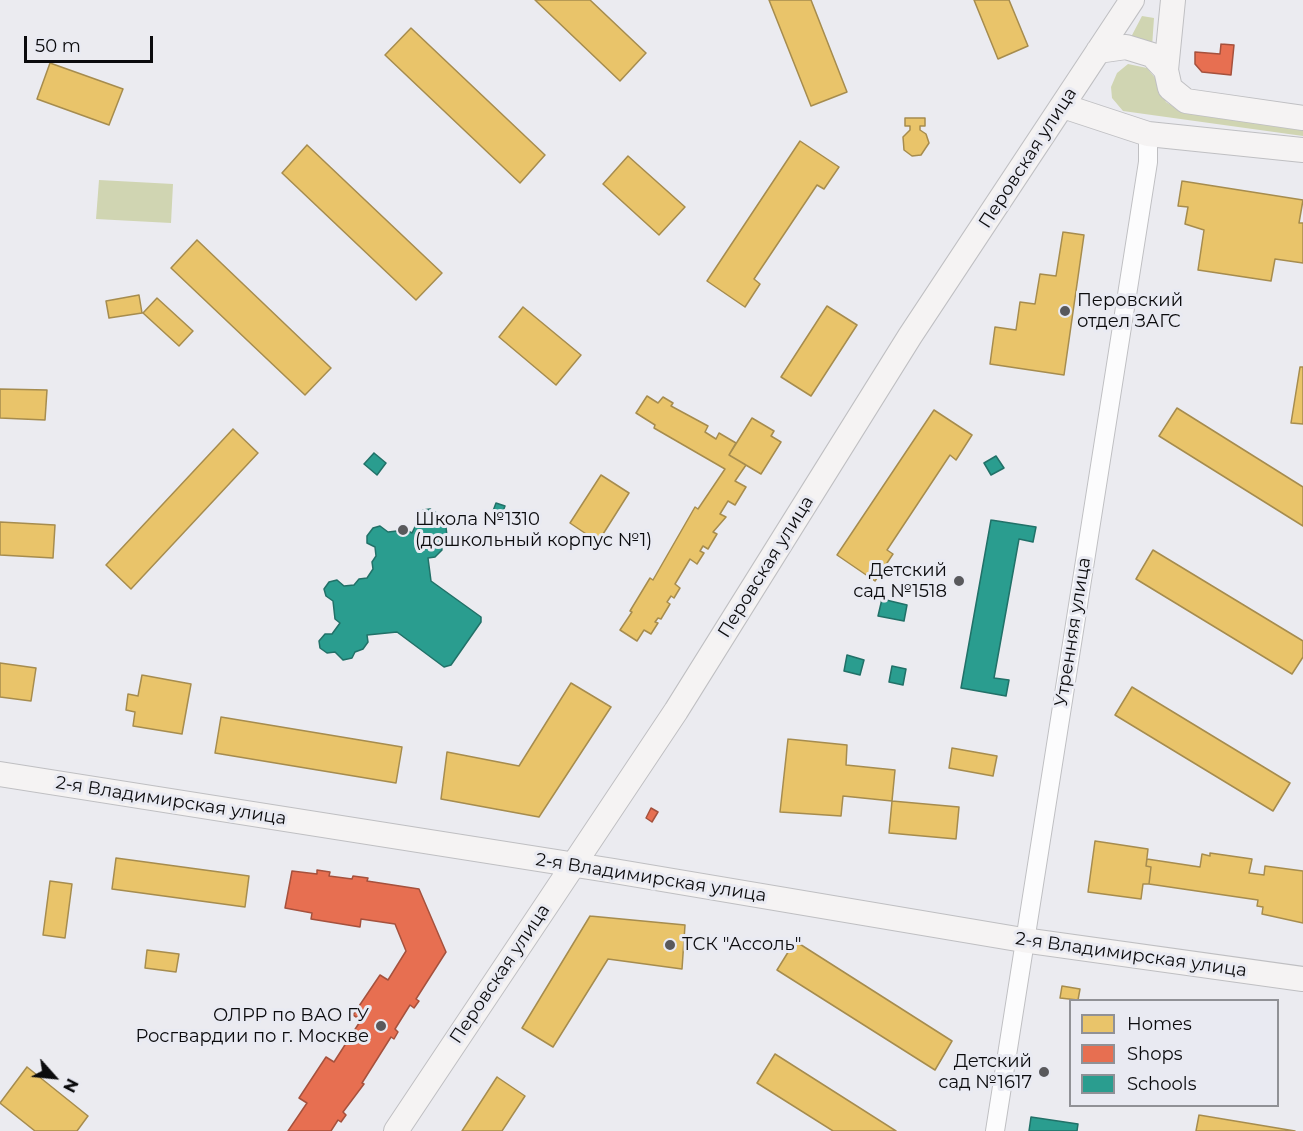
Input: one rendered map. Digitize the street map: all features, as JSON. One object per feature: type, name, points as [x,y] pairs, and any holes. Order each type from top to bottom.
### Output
[{"type":"main road","name":"Перовская улица","points":[[396,1131],[676,711],[910,336],[1132,0]]},
{"type":"main road","points":[[1173,0],[1166,70],[1170,88],[1186,101],[1303,118]]},
{"type":"main road","points":[[1118,125],[1102,111],[1091,96],[1092,61],[1136,48],[1157,58],[1166,70]]},
{"type":"main road","points":[[1063,106],[1149,134],[1303,150]]},
{"type":"main road","name":"2-я Владимирская улица","points":[[0,774],[574,865],[1023,940],[1303,979]]},
{"type":"street","name":"Утренняя улица","points":[[995,1131],[1023,940],[1148,162],[1149,134]]},
{"type":"green space","points":[[1142,16],[1154,18],[1152,47],[1130,39]]},
{"type":"green space","points":[[1128,64],[1147,68],[1156,79],[1166,102],[1179,110],[1303,127],[1303,136],[1123,111],[1112,98],[1111,87],[1117,73]]},
{"type":"green space","points":[[99,180],[173,184],[171,223],[96,219]]},
{"type":"building: Homes","points":[[535,0],[590,0],[646,53],[620,81]]},
{"type":"building: Homes","points":[[769,0],[811,0],[847,92],[811,106]]},
{"type":"building: Homes","points":[[974,0],[1009,0],[1028,46],[998,59]]},
{"type":"building: Homes","points":[[411,28],[545,155],[520,183],[385,55]]},
{"type":"building: Homes","points":[[50,63],[123,89],[109,125],[37,99]]},
{"type":"building: Homes","points":[[905,118],[925,118],[925,126],[920,126],[920,130],[926,134],[929,143],[921,155],[912,156],[904,150],[903,137],[910,130],[910,126],[905,126]]},
{"type":"building: Homes","points":[[800,141],[839,167],[824,189],[817,185],[754,279],[760,284],[745,307],[707,281]]},
{"type":"building: Homes","points":[[307,145],[442,273],[416,300],[282,173]]},
{"type":"building: Homes","points":[[628,156],[685,207],[659,235],[603,184]]},
{"type":"building: Homes","points":[[1182,181],[1303,200],[1299,223],[1303,223],[1303,263],[1275,259],[1271,281],[1198,270],[1204,230],[1185,224],[1188,207],[1178,206]]},
{"type":"building: Homes","points":[[1063,232],[1084,235],[1064,375],[990,364],[995,327],[1016,330],[1020,302],[1035,304],[1040,274],[1056,276]]},
{"type":"building: Homes","points":[[197,240],[331,368],[305,395],[171,268]]},
{"type":"building: Homes","points":[[139,295],[142,313],[109,318],[106,301]]},
{"type":"building: Homes","points":[[157,298],[193,331],[179,346],[143,313]]},
{"type":"building: Homes","points":[[827,306],[857,325],[811,396],[781,377]]},
{"type":"building: Homes","points":[[523,307],[581,355],[556,385],[499,337]]},
{"type":"building: Homes","points":[[1300,367],[1303,367],[1303,424],[1291,423]]},
{"type":"building: Homes","points":[[0,389],[47,390],[45,420],[0,418]]},
{"type":"building: Homes","points":[[647,396],[658,403],[663,397],[673,403],[671,406],[708,426],[705,432],[716,439],[719,433],[736,443],[729,455],[746,465],[735,481],[746,487],[735,505],[728,501],[720,514],[726,517],[713,532],[717,534],[708,549],[703,546],[700,551],[704,553],[697,564],[690,559],[675,584],[680,588],[674,598],[671,596],[667,602],[670,604],[661,619],[658,618],[655,622],[658,623],[651,634],[644,630],[637,641],[620,630],[650,578],[653,580],[695,507],[698,509],[725,469],[654,428],[655,425],[636,413]]},
{"type":"building: Homes","points":[[1177,408],[1303,487],[1303,526],[1159,436]]},
{"type":"building: Homes","points":[[934,410],[972,435],[956,460],[950,455],[887,550],[893,554],[875,581],[837,555]]},
{"type":"building: Homes","points":[[752,418],[774,431],[771,436],[781,442],[761,474],[729,455]]},
{"type":"building: Homes","points":[[233,429],[258,453],[131,589],[106,565]]},
{"type":"building: Homes","points":[[601,475],[629,493],[598,542],[570,523]]},
{"type":"building: Homes","points":[[0,522],[55,525],[53,558],[0,555]]},
{"type":"building: Homes","points":[[1153,550],[1303,641],[1303,657],[1292,674],[1136,579]]},
{"type":"building: Homes","points":[[0,663],[36,668],[31,701],[0,697]]},
{"type":"building: Homes","points":[[142,675],[191,684],[182,734],[133,726],[135,712],[126,710],[128,694],[138,696]]},
{"type":"building: Homes","points":[[571,683],[611,707],[539,817],[441,799],[447,752],[519,766]]},
{"type":"building: Homes","points":[[1132,687],[1290,783],[1273,811],[1115,715]]},
{"type":"building: Homes","points":[[221,717],[402,747],[396,783],[215,753]]},
{"type":"building: Homes","points":[[788,739],[847,745],[846,765],[895,770],[892,801],[843,796],[841,816],[780,812]]},
{"type":"building: Homes","points":[[952,748],[997,756],[993,776],[949,768]]},
{"type":"building: Homes","points":[[892,801],[959,807],[956,839],[889,833]]},
{"type":"building: Homes","points":[[1095,841],[1148,849],[1146,866],[1151,867],[1149,884],[1143,884],[1141,899],[1088,892]]},
{"type":"building: Homes","points":[[1210,853],[1252,859],[1249,873],[1264,875],[1265,866],[1303,871],[1303,923],[1262,914],[1263,907],[1257,906],[1258,900],[1149,884],[1151,867],[1146,866],[1147,859],[1200,867],[1202,854],[1210,856]]},
{"type":"building: Homes","points":[[116,858],[249,876],[245,907],[112,889]]},
{"type":"building: Homes","points":[[50,881],[72,884],[65,938],[43,935]]},
{"type":"building: Homes","points":[[590,916],[685,925],[682,969],[608,959],[553,1047],[522,1028]]},
{"type":"building: Homes","points":[[795,941],[952,1041],[935,1070],[777,970]]},
{"type":"building: Homes","points":[[147,950],[179,954],[176,972],[145,968]]},
{"type":"building: Homes","points":[[1062,986],[1080,989],[1078,999],[1060,998]]},
{"type":"building: Homes","points":[[775,1054],[896,1131],[833,1131],[757,1083]]},
{"type":"building: Homes","points":[[27,1067],[88,1116],[77,1131],[35,1131],[0,1103]]},
{"type":"building: Homes","points":[[497,1077],[525,1096],[502,1131],[462,1131]]},
{"type":"building: Homes","points":[[1199,1115],[1295,1131],[1196,1131]]},
{"type":"building: Shops","points":[[1221,44],[1234,45],[1231,75],[1202,72],[1195,64],[1195,52],[1220,54]]},
{"type":"building: Shops","points":[[651,808],[658,812],[652,822],[646,818]]},
{"type":"building: Shops","points":[[317,870],[330,872],[329,876],[352,879],[353,876],[368,878],[367,881],[419,889],[446,952],[416,999],[419,1001],[414,1008],[410,1005],[395,1029],[398,1032],[394,1039],[391,1037],[362,1083],[364,1084],[343,1112],[346,1115],[341,1122],[338,1120],[331,1131],[288,1131],[307,1103],[299,1098],[326,1057],[334,1062],[361,1020],[353,1015],[380,975],[388,980],[406,951],[395,924],[361,919],[360,927],[311,919],[312,913],[285,908],[292,871],[317,874]]},
{"type":"building: Schools","points":[[374,453],[386,463],[377,475],[364,464]]},
{"type":"building: Schools","points":[[996,456],[1004,468],[991,475],[984,463]]},
{"type":"building: Schools","points":[[496,503],[505,506],[499,522],[490,519]]},
{"type":"building: Schools","points":[[430,509],[438,514],[438,521],[446,527],[447,536],[441,542],[442,550],[435,557],[428,558],[431,581],[481,617],[481,622],[451,665],[444,667],[397,632],[367,635],[368,642],[363,649],[355,652],[352,658],[343,660],[335,652],[327,653],[320,648],[319,641],[325,634],[332,634],[340,623],[335,619],[333,601],[326,596],[324,589],[329,582],[337,580],[344,586],[354,585],[359,579],[367,578],[373,569],[372,562],[376,556],[375,547],[367,543],[367,536],[373,528],[380,526],[388,532],[406,530],[412,533],[423,510]]},
{"type":"building: Schools","points":[[991,520],[1036,527],[1033,542],[1019,539],[994,678],[1009,680],[1006,696],[961,688]]},
{"type":"building: Schools","points":[[882,599],[907,605],[904,621],[878,616]]},
{"type":"building: Schools","points":[[847,655],[864,660],[860,675],[844,671]]},
{"type":"building: Schools","points":[[892,666],[906,669],[903,685],[889,682]]},
{"type":"building: Schools","points":[[1031,1117],[1078,1124],[1077,1131],[1029,1131]]},
{"type":"place","name":"Перовский отдел ЗАГС","points":[[1065,311]]},
{"type":"place","name":"Школа №1310 (дошкольный корпус №1)","points":[[403,530]]},
{"type":"place","name":"Детский сад №1518","points":[[959,581]]},
{"type":"place","name":"ТСК \"Ассоль\"","points":[[670,945]]},
{"type":"place","name":"ОЛРР по ВАО ГУ Росгвардии по г. Москве","points":[[381,1026]]},
{"type":"place","name":"Детский сад №1617","points":[[1044,1072]]}]
